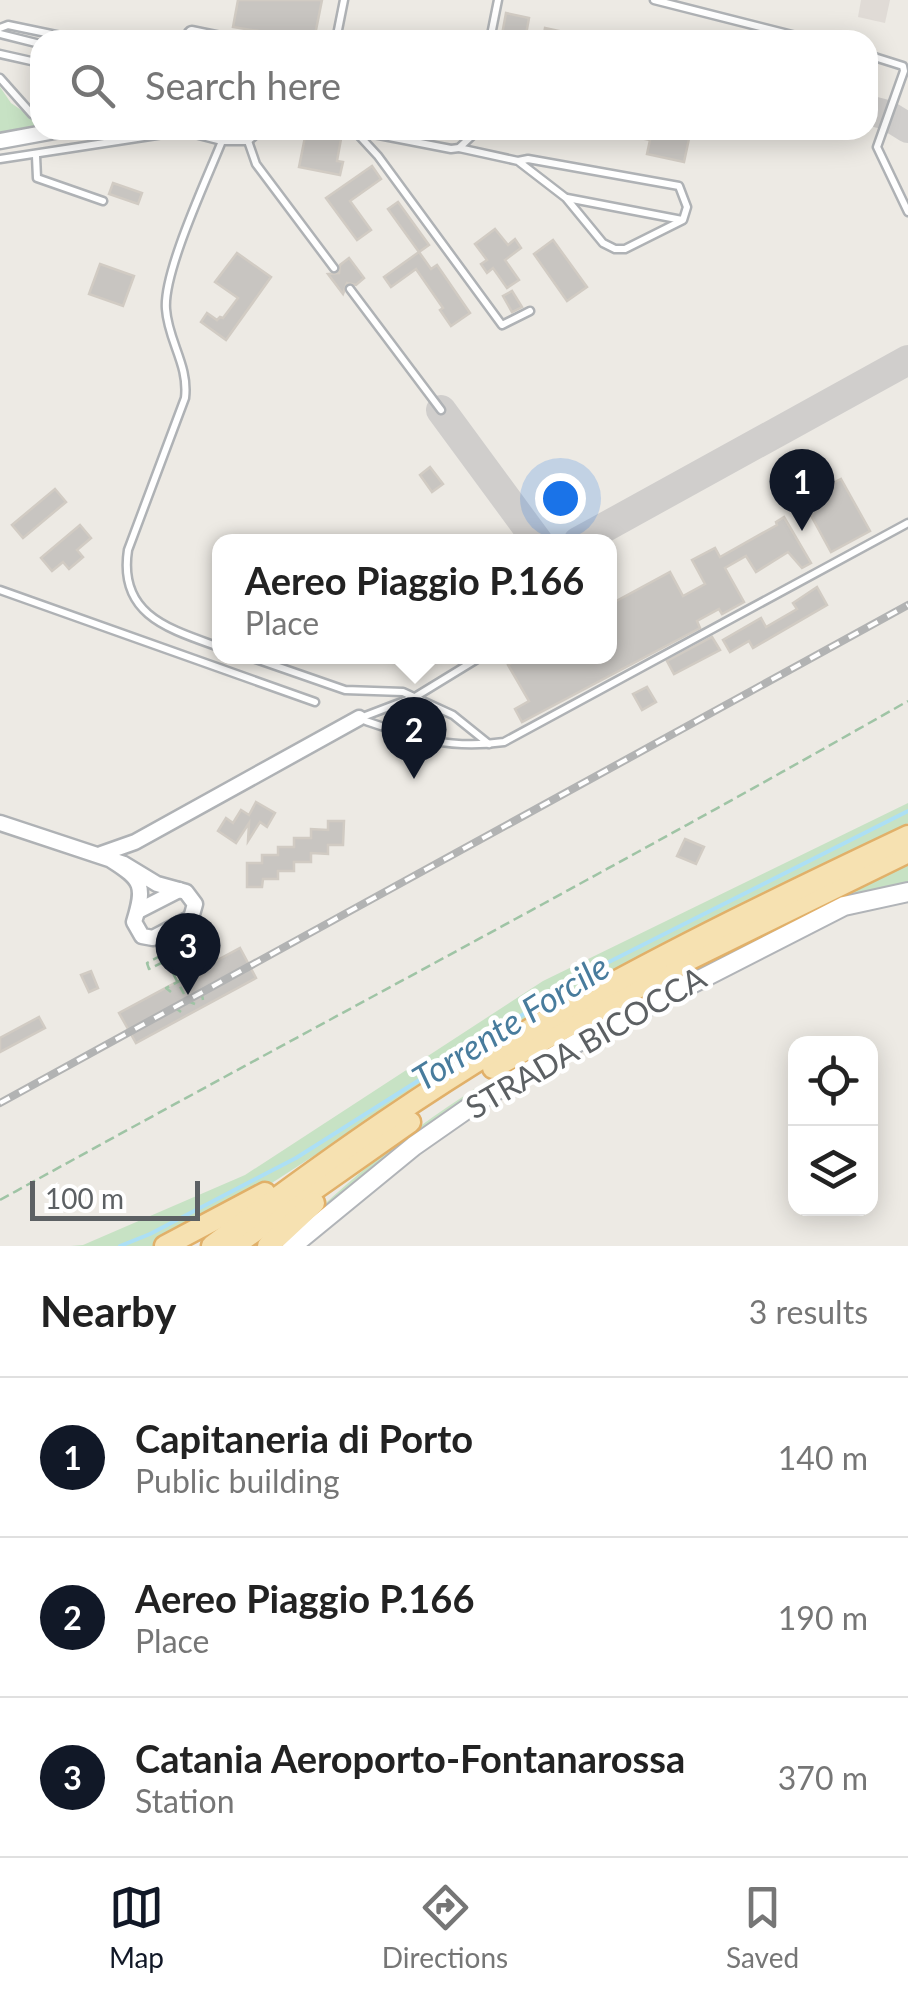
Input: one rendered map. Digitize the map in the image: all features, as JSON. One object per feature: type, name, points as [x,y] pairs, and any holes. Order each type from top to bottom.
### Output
[{"type":"main road","points":[[212,1246],[337,1154],[460,1072],[561,1012],[679,947],[908,836]]},
{"type":"main road","points":[[234,1246],[429,1109],[517,1054],[669,970],[908,852]]},
{"type":"main road","name":"STRADA BICOCCA","points":[[276,1242],[476,1102],[578,1042],[844,906],[908,892]]},
{"type":"main road","points":[[276,1242],[429,1109]]},
{"type":"main road","points":[[165,1246],[337,1154]]},
{"type":"street","points":[[0,141],[30,136]]},
{"type":"street","points":[[95,854],[113,852],[135,842],[359,718]]},
{"type":"street","points":[[0,823],[95,854],[134,868],[157,884],[186,892],[195,904],[191,918],[153,938],[142,936],[134,928],[141,895],[138,880],[111,860]]},
{"type":"street","points":[[138,911],[179,890]]},
{"type":"lane","points":[[492,30],[498,0]]},
{"type":"lane","points":[[654,0],[772,30]]},
{"type":"lane","points":[[338,30],[344,1]]},
{"type":"lane","points":[[0,31],[8,26],[30,30]]},
{"type":"lane","points":[[0,31],[30,41]]},
{"type":"lane","points":[[0,54],[30,61]]},
{"type":"lane","points":[[878,57],[905,64],[904,76],[876,147],[908,212]]},
{"type":"lane","points":[[0,78],[30,112]]},
{"type":"lane","points":[[0,159],[129,140]]},
{"type":"lane","points":[[218,140],[248,141],[256,164],[334,268]]},
{"type":"lane","points":[[363,140],[502,326],[530,311]]},
{"type":"lane","points":[[378,156],[382,141],[386,140]]},
{"type":"lane","points":[[407,140],[678,186],[687,207],[683,220],[625,249],[615,249],[603,243],[566,198],[518,161]]},
{"type":"lane","points":[[458,148],[466,140]]},
{"type":"lane","points":[[212,645],[173,631],[138,606],[128,583],[126,564],[185,398],[183,362],[168,326],[168,289],[222,141]]},
{"type":"lane","points":[[36,156],[37,178],[104,201]]},
{"type":"lane","points":[[566,198],[683,220]]},
{"type":"lane","points":[[350,289],[441,410]]},
{"type":"lane","points":[[359,718],[426,742],[455,746],[490,744],[517,736],[908,523]]},
{"type":"lane","points":[[0,590],[315,702]]},
{"type":"lane","points":[[270,664],[345,690],[395,690],[415,697],[454,715],[490,744]]},
{"type":"lane","points":[[359,718],[415,697],[469,664]]},
{"type":"path","points":[[0,1200],[486,933],[634,857],[908,702]]},
{"type":"path","points":[[166,960],[184,994]]},
{"type":"path","points":[[170,992],[166,988],[191,975],[192,980]]},
{"type":"shaded area","points":[[861,0],[890,0],[885,23],[858,17]]},
{"type":"green space","points":[[0,87],[11,103],[30,116],[30,131],[0,135]]},
{"type":"green space","points":[[908,803],[908,823],[600,978],[513,1027],[261,1190],[155,1246],[71,1246],[83,1245],[245,1175],[543,981]]},
{"type":"green space","points":[[908,862],[908,886],[815,912],[573,1037],[325,1208],[283,1246],[347,1184],[418,1128],[495,1076],[660,983]]},
{"type":"building","points":[[238,0],[322,0],[316,30],[233,27]]},
{"type":"building","points":[[506,13],[529,18],[527,30],[503,30]]},
{"type":"building","points":[[304,140],[341,140],[337,161],[343,162],[340,175],[299,167]]},
{"type":"building","points":[[650,140],[689,140],[684,162],[647,154]]},
{"type":"building","points":[[372,166],[381,179],[350,201],[371,230],[357,240],[326,198]]},
{"type":"building","points":[[113,183],[142,193],[138,204],[109,194]]},
{"type":"building","points":[[398,202],[429,245],[419,252],[388,209]]},
{"type":"building","points":[[495,229],[508,245],[515,239],[521,248],[505,260],[519,280],[507,288],[493,268],[487,273],[481,264],[487,260],[475,244]]},
{"type":"building","points":[[553,240],[587,287],[567,301],[534,254]]},
{"type":"building","points":[[419,252],[431,269],[437,265],[470,313],[451,326],[416,269],[391,287],[384,277]]},
{"type":"building","points":[[237,253],[271,277],[226,340],[201,322],[207,313],[217,320],[223,318],[238,298],[215,282]]},
{"type":"building","points":[[349,258],[364,278],[356,285],[347,283],[343,294],[328,274],[339,273],[340,265]]},
{"type":"building","points":[[100,264],[134,276],[123,306],[89,294]]},
{"type":"building","points":[[512,291],[522,307],[512,312],[503,296]]},
{"type":"building","points":[[430,467],[443,484],[432,492],[420,475]]},
{"type":"building","points":[[841,479],[870,531],[831,552],[802,499]]},
{"type":"building","points":[[55,489],[66,502],[23,538],[12,525]]},
{"type":"building","points":[[784,517],[811,563],[802,568],[788,552],[756,572],[746,556],[725,568],[744,602],[722,614],[719,609],[697,621],[700,628],[522,722],[515,709],[529,701],[508,665],[617,664],[617,601],[670,572],[683,596],[705,584],[692,560],[715,548],[720,557],[777,525]]},
{"type":"building","points":[[80,525],[91,538],[77,550],[83,557],[69,569],[63,562],[52,571],[41,558]]},
{"type":"building","points":[[817,587],[827,605],[753,648],[749,641],[730,652],[723,640],[761,618],[766,627],[797,609],[793,603]]},
{"type":"building","points":[[712,637],[720,650],[674,674],[667,661]]},
{"type":"building","points":[[647,687],[656,702],[642,710],[633,694]]},
{"type":"building","points":[[256,802],[275,813],[267,827],[260,822],[248,841],[249,823],[236,843],[218,831],[226,818],[233,823],[241,810],[249,815]]},
{"type":"building","points":[[328,821],[344,821],[343,845],[328,845],[328,854],[311,853],[311,862],[294,862],[294,871],[278,871],[278,879],[263,879],[262,887],[247,887],[247,863],[262,863],[262,855],[278,855],[278,847],[294,847],[294,838],[311,838],[311,829],[328,830]]},
{"type":"building","points":[[685,839],[704,847],[696,864],[677,856]]},
{"type":"building","points":[[240,948],[256,978],[136,1043],[119,1013]]},
{"type":"building","points":[[91,971],[98,988],[89,992],[81,975]]},
{"type":"building","points":[[39,1017],[45,1028],[0,1052],[0,1038]]},
{"type":"waterway","name":"Torrente Forcile","points":[[120,1246],[296,1158],[595,969],[908,811]]},
{"type":"taxiway","points":[[878,113],[908,128]]},
{"type":"taxiway","points":[[593,534],[908,360]]},
{"type":"taxiway","points":[[441,410],[532,534]]},
{"type":"railway","points":[[0,1103],[908,605]]},
{"type":"place","name":"Capitaneria di Porto","points":[[802,531]]},
{"type":"place","name":"Aereo Piaggio P.166","points":[[414,779]]},
{"type":"place","name":"Catania Aeroporto-Fontanarossa","points":[[188,995]]}]
